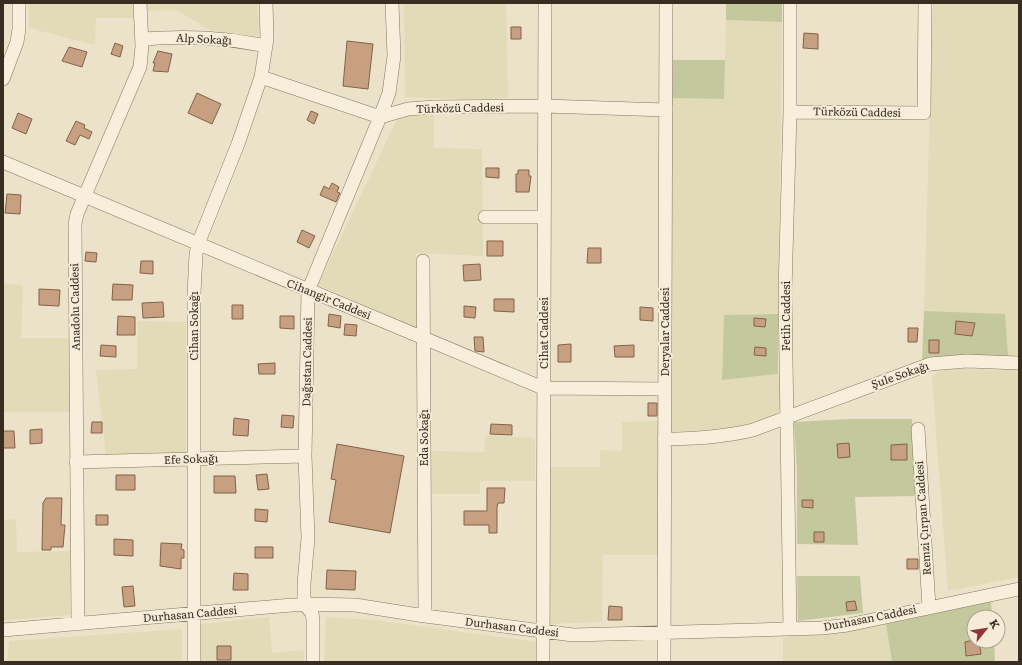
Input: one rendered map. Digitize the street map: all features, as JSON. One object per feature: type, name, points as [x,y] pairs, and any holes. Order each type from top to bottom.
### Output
[{"type":"street","points":[[3,79],[17,42],[19,29],[19,3]]},
{"type":"street","name":"Anadolu Caddesi","points":[[78,624],[74,239],[77,214],[140,67],[142,56],[142,39],[140,3]]},
{"type":"street","name":"Cihan Sokağı","points":[[194,662],[194,294],[196,254],[198,244],[238,144],[261,77],[266,46],[266,3]]},
{"type":"street","name":"Dağıstan Caddesi","points":[[313,662],[312,613],[304,604],[304,584],[308,538],[305,456],[308,291],[389,92],[394,56],[392,3]]},
{"type":"street","name":"Cihat Caddesi","points":[[543,662],[545,3]]},
{"type":"street","name":"Deryalar Caddesi","points":[[664,662],[666,3]]},
{"type":"street","name":"Fetih Caddesi","points":[[790,3],[790,112],[785,291],[790,629]]},
{"type":"street","name":"Türközü Caddesi","points":[[790,112],[924,113],[925,3]]},
{"type":"street","name":"Alp Sokağı","points":[[142,39],[210,37],[266,46]]},
{"type":"street","points":[[261,77],[380,117]]},
{"type":"street","name":"Türközü Caddesi","points":[[380,117],[396,112],[421,108],[544,106],[666,110]]},
{"type":"street","name":"Cihangir Caddesi","points":[[3,162],[308,291],[543,388],[664,389]]},
{"type":"street","points":[[485,217],[544,217]]},
{"type":"street","name":"Eda Sokağı","points":[[423,260],[425,616]]},
{"type":"street","name":"Şule Sokağı","points":[[664,439],[689,439],[734,434],[930,364],[967,361],[1019,363]]},
{"type":"street","name":"Remzi Çırpan Caddesi","points":[[918,429],[929,607]]},
{"type":"street","name":"Efe Sokağı","points":[[76,462],[305,456]]},
{"type":"street","name":"Durhasan Caddesi","points":[[3,630],[304,604],[355,604],[425,616],[543,632],[593,635],[664,631],[822,628],[848,625],[1019,588]]},
{"type":"shaded area","points":[[28,3],[136,3],[136,18],[96,18],[95,45],[29,28]]},
{"type":"shaded area","points":[[146,3],[257,3],[259,33],[258,35],[254,36],[212,31],[180,12],[172,10],[146,11]]},
{"type":"shaded area","points":[[404,3],[506,3],[508,98],[465,99],[405,97]]},
{"type":"shaded area","points":[[933,3],[1019,3],[1019,358],[1008,357],[924,311]]},
{"type":"shaded area","points":[[726,20],[782,22],[778,314],[724,315],[722,380],[778,374],[782,393],[780,409],[775,416],[729,428],[670,432],[671,98],[724,99]]},
{"type":"shaded area","points":[[434,114],[434,148],[482,149],[483,256],[416,253],[418,329],[318,285],[398,117]]},
{"type":"shaded area","points":[[3,284],[23,285],[21,338],[69,338],[71,412],[3,412]]},
{"type":"shaded area","points":[[138,321],[186,322],[186,455],[106,455],[96,370],[137,369]]},
{"type":"shaded area","points":[[943,370],[1019,370],[1019,577],[948,591],[932,379],[934,374]]},
{"type":"shaded area","points":[[658,421],[659,555],[603,555],[602,622],[549,624],[549,467],[600,467],[600,450],[622,451],[622,422]]},
{"type":"shaded area","points":[[485,435],[535,438],[535,481],[480,481],[480,494],[432,494],[431,451],[484,452]]},
{"type":"shaded area","points":[[16,519],[17,552],[70,551],[70,615],[3,620],[3,520]]},
{"type":"shaded area","points":[[269,617],[272,653],[304,650],[304,662],[201,662],[201,624]]},
{"type":"shaded area","points":[[326,617],[375,620],[537,642],[537,662],[324,662]]},
{"type":"shaded area","points":[[886,624],[892,662],[783,662],[783,637]]},
{"type":"shaded area","points":[[182,629],[182,662],[7,662],[9,641]]},
{"type":"green space","points":[[726,3],[782,3],[782,22],[726,20]]},
{"type":"green space","points":[[672,60],[725,60],[724,99],[671,98]]},
{"type":"green space","points":[[924,311],[1005,314],[1008,357],[922,359]]},
{"type":"green space","points":[[778,314],[778,374],[722,380],[724,315]]},
{"type":"green space","points":[[850,419],[912,419],[917,496],[855,497],[858,545],[797,544],[797,471],[794,422]]},
{"type":"green space","points":[[797,576],[860,576],[863,613],[798,621]]},
{"type":"green space","points":[[991,601],[992,609],[966,609],[966,649],[994,649],[995,662],[892,662],[886,624]]},
{"type":"building","points":[[511,27],[521,27],[521,39],[511,39]]},
{"type":"building","points":[[804,33],[818,34],[818,49],[803,48]]},
{"type":"building","points":[[347,41],[373,44],[368,89],[343,86]]},
{"type":"building","points":[[115,43],[123,46],[120,57],[111,54]]},
{"type":"building","points":[[69,47],[87,52],[82,67],[62,61]]},
{"type":"building","points":[[158,51],[172,54],[168,72],[153,71],[155,63],[153,63]]},
{"type":"building","points":[[197,93],[221,104],[212,124],[188,113]]},
{"type":"building","points":[[311,111],[318,114],[314,124],[307,120]]},
{"type":"building","points":[[18,113],[32,119],[26,134],[12,128]]},
{"type":"building","points":[[76,121],[85,125],[84,128],[92,132],[89,139],[80,135],[75,145],[66,141]]},
{"type":"building","points":[[486,168],[499,168],[499,178],[486,177]]},
{"type":"building","points":[[518,170],[529,170],[529,176],[531,176],[529,192],[516,192],[516,174],[518,174]]},
{"type":"building","points":[[332,183],[339,187],[337,192],[340,193],[336,202],[320,195],[324,186],[329,189]]},
{"type":"building","points":[[7,194],[21,195],[20,214],[5,213]]},
{"type":"building","points":[[302,230],[315,236],[309,248],[297,242]]},
{"type":"building","points":[[487,241],[503,241],[503,256],[487,256]]},
{"type":"building","points":[[588,248],[601,248],[601,263],[587,263]]},
{"type":"building","points":[[86,252],[97,253],[96,262],[85,261]]},
{"type":"building","points":[[141,261],[153,261],[153,274],[140,273]]},
{"type":"building","points":[[480,264],[481,280],[464,281],[463,265]]},
{"type":"building","points":[[113,284],[133,285],[132,300],[112,300]]},
{"type":"building","points":[[39,289],[60,290],[59,306],[39,305]]},
{"type":"building","points":[[494,299],[514,299],[514,312],[494,311]]},
{"type":"building","points":[[163,302],[164,317],[143,318],[142,303]]},
{"type":"building","points":[[232,305],[243,305],[243,319],[232,319]]},
{"type":"building","points":[[464,306],[476,307],[475,318],[464,317]]},
{"type":"building","points":[[640,307],[653,308],[653,321],[640,320]]},
{"type":"building","points":[[329,314],[341,316],[340,328],[328,326]]},
{"type":"building","points":[[118,316],[135,317],[135,335],[117,335]]},
{"type":"building","points":[[280,316],[294,316],[294,329],[280,328]]},
{"type":"building","points":[[754,318],[766,319],[765,327],[754,326]]},
{"type":"building","points":[[956,321],[975,323],[972,336],[955,334]]},
{"type":"building","points":[[345,324],[357,325],[356,336],[344,335]]},
{"type":"building","points":[[908,328],[918,328],[917,342],[908,342]]},
{"type":"building","points":[[474,337],[483,337],[484,352],[475,351]]},
{"type":"building","points":[[929,340],[939,340],[939,353],[929,353]]},
{"type":"building","points":[[571,344],[571,362],[558,362],[558,345]]},
{"type":"building","points":[[101,345],[116,346],[116,357],[100,356]]},
{"type":"building","points":[[634,345],[634,357],[615,357],[614,346]]},
{"type":"building","points":[[755,347],[766,348],[766,356],[754,355]]},
{"type":"building","points":[[275,363],[275,374],[259,374],[258,364]]},
{"type":"building","points":[[648,403],[657,403],[657,416],[648,416]]},
{"type":"building","points":[[282,415],[294,416],[293,428],[281,427]]},
{"type":"building","points":[[234,418],[249,420],[248,436],[233,435]]},
{"type":"building","points":[[92,422],[102,422],[102,433],[91,433]]},
{"type":"building","points":[[491,424],[512,425],[512,435],[490,434]]},
{"type":"building","points":[[42,429],[42,443],[30,444],[30,430]]},
{"type":"building","points":[[3,431],[14,431],[15,448],[3,448]]},
{"type":"building","points":[[849,443],[850,457],[838,458],[837,444]]},
{"type":"building","points":[[337,444],[404,456],[390,533],[329,522],[336,480],[331,479]]},
{"type":"building","points":[[907,444],[907,460],[891,460],[891,445]]},
{"type":"building","points":[[267,474],[269,489],[258,490],[256,475]]},
{"type":"building","points":[[116,475],[135,475],[135,490],[116,490]]},
{"type":"building","points":[[214,476],[235,476],[236,493],[214,493]]},
{"type":"building","points":[[487,488],[505,488],[504,503],[498,503],[497,507],[497,533],[489,533],[489,525],[464,525],[464,511],[487,511]]},
{"type":"building","points":[[46,498],[62,498],[61,525],[65,525],[63,547],[51,547],[51,550],[42,550],[43,503]]},
{"type":"building","points":[[802,500],[813,500],[813,508],[802,507]]},
{"type":"building","points":[[255,509],[268,510],[267,522],[255,521]]},
{"type":"building","points":[[96,515],[108,515],[108,525],[96,525]]},
{"type":"building","points":[[814,532],[824,532],[824,542],[814,542]]},
{"type":"building","points":[[114,539],[133,540],[133,556],[114,555]]},
{"type":"building","points":[[161,543],[182,544],[181,549],[184,550],[184,558],[181,558],[181,569],[160,566]]},
{"type":"building","points":[[255,547],[273,547],[273,558],[255,558]]},
{"type":"building","points":[[907,559],[918,559],[918,569],[907,569]]},
{"type":"building","points":[[327,570],[356,571],[355,590],[326,589]]},
{"type":"building","points":[[234,573],[248,574],[248,590],[233,590]]},
{"type":"building","points":[[133,586],[135,606],[124,607],[122,587]]},
{"type":"building","points":[[855,601],[857,610],[847,611],[846,602]]},
{"type":"building","points":[[609,606],[622,607],[622,620],[608,620]]},
{"type":"building","points":[[965,642],[966,649],[980,649],[981,654],[966,656]]},
{"type":"building","points":[[217,646],[231,646],[231,660],[217,660]]}]
